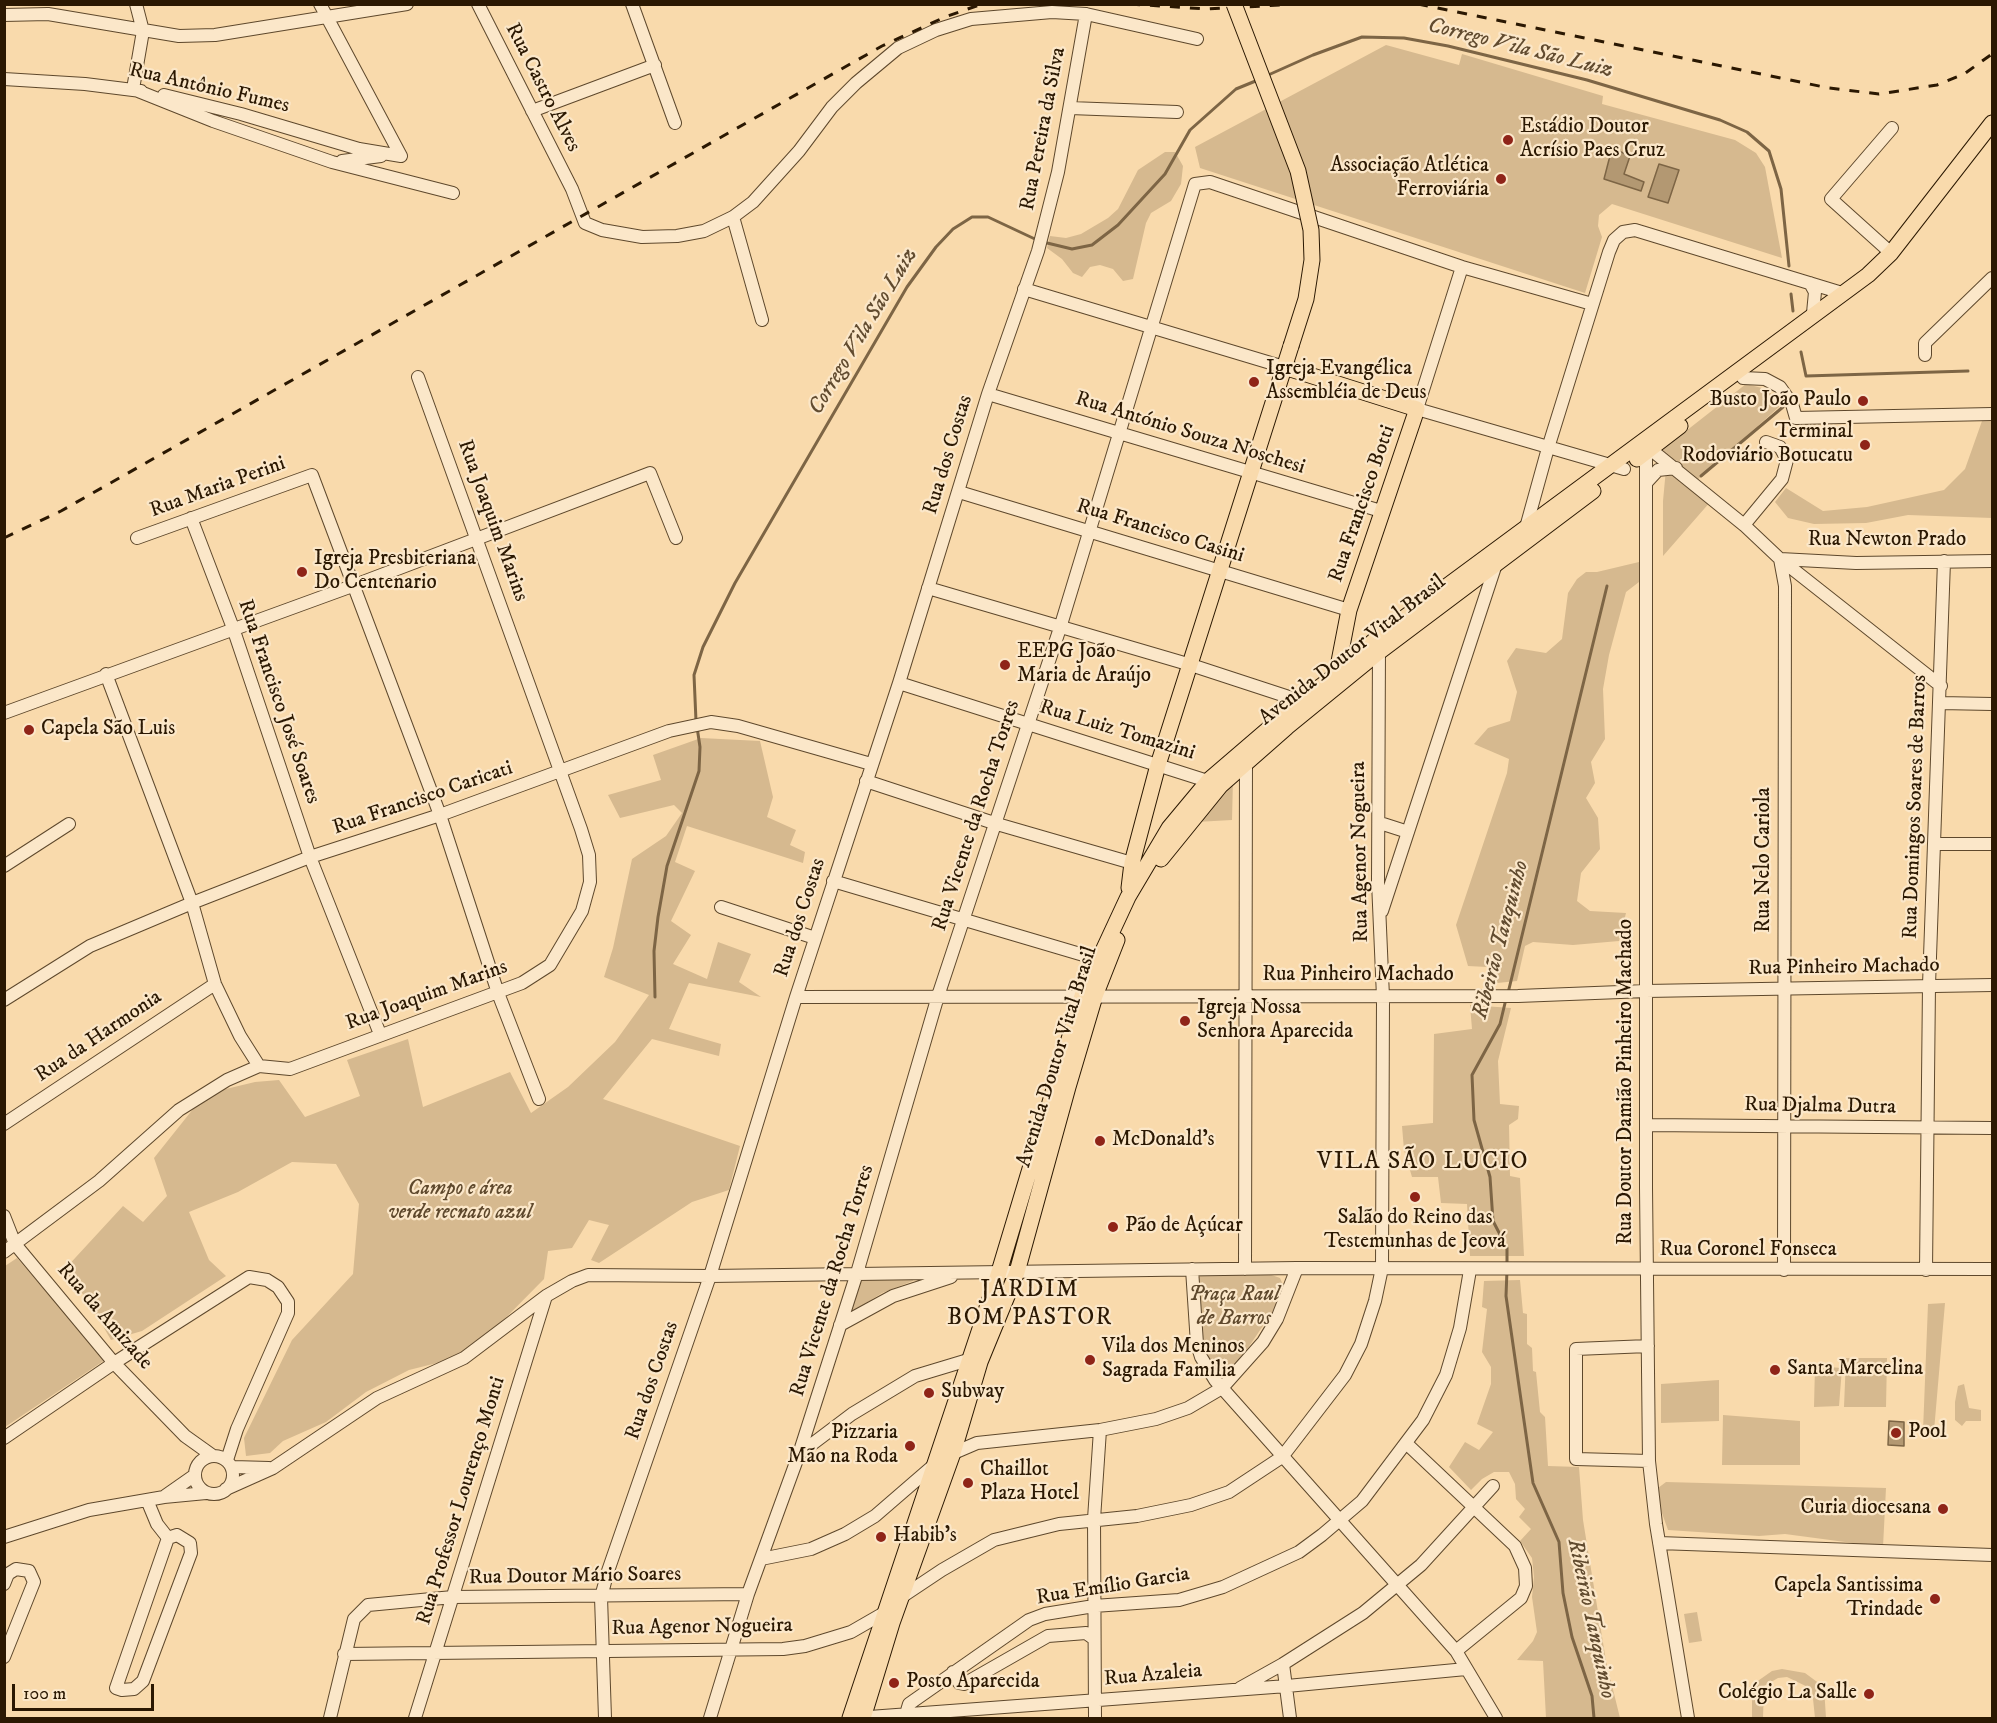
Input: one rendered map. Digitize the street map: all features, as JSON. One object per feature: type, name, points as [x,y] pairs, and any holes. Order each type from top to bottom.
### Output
[{"type":"main road","points":[[1128,897],[1132,863],[1158,765],[1306,299],[1312,260],[1311,230],[1298,171],[1234,4]]},
{"type":"main road","points":[[1813,317],[1868,275],[1891,253],[1992,123]]},
{"type":"main road","name":"Avenida Doutor Vital Brasil","points":[[1466,581],[1496,564],[1618,467],[1800,335],[1813,317]]},
{"type":"main road","name":"Avenida Doutor Vital Brasil","points":[[1644,448],[1781,337],[1813,317]]},
{"type":"main road","points":[[1284,367],[1417,409]]},
{"type":"main road","name":"Rua Francisco Botti","points":[[1335,682],[1349,610],[1417,409]]},
{"type":"main road","name":"Avenida Doutor Vital Brasil","points":[[1246,755],[1379,644],[1466,581],[1526,527],[1618,467]]},
{"type":"main road","name":"Avenida Doutor Vital Brasil","points":[[861,1718],[884,1613],[935,1464],[974,1361],[1017,1272],[1097,959],[1128,897],[1169,828],[1301,701],[1335,682]]},
{"type":"main road","name":"Avenida Doutor Vital Brasil","points":[[861,1718],[953,1453],[974,1361],[999,1272],[1089,996],[1133,903],[1152,871],[1215,783]]},
{"type":"street","points":[[136,4],[143,31],[133,89],[213,121],[332,162],[453,193]]},
{"type":"street","points":[[320,4],[328,18]]},
{"type":"street","points":[[4,15],[48,14],[179,36],[215,34],[407,4]]},
{"type":"street","name":"Rua Castro Alves","points":[[478,4],[572,189],[585,223],[602,230],[642,237],[677,236],[704,231],[733,217]]},
{"type":"street","points":[[632,4],[675,123]]},
{"type":"street","points":[[762,320],[733,217],[753,202],[799,151],[832,107],[898,48],[936,30],[971,19],[1052,12],[1086,14],[1197,39]]},
{"type":"street","name":"Rua Pereira da Silva","points":[[1038,251],[1071,108],[1086,14]]},
{"type":"street","name":"Rua Antônio Fumes","points":[[4,79],[133,89],[231,111],[386,154],[401,156],[328,18]]},
{"type":"street","points":[[532,111],[655,65]]},
{"type":"street","points":[[1071,108],[1177,112]]},
{"type":"street","points":[[1891,253],[1831,199],[1892,128]]},
{"type":"street","points":[[332,162],[377,158],[386,154]]},
{"type":"street","name":"Rua Vicente da Rocha Torres","points":[[710,1719],[748,1594],[799,1454],[857,1273],[938,996],[997,824],[1091,531],[1195,184],[1210,182],[1462,267],[1592,304]]},
{"type":"street","points":[[1522,544],[1548,448],[1592,304],[1614,240],[1623,232],[1635,230],[1842,293]]},
{"type":"street","name":"Rua dos Costas","points":[[605,1719],[601,1597],[710,1276],[796,997],[899,682],[988,394],[1038,251]]},
{"type":"street","name":"Rua Francisco Botti","points":[[1417,409],[1462,267]]},
{"type":"street","points":[[1925,355],[1925,344],[1992,278]]},
{"type":"street","points":[[1810,283],[1815,292],[1813,317]]},
{"type":"street","points":[[1024,289],[1284,367]]},
{"type":"street","name":"Rua Joaquim Marins","points":[[4,1252],[99,1181],[179,1110],[226,1080],[260,1066],[290,1069],[380,1034],[498,993],[550,965],[572,930],[590,882],[589,855],[563,771],[418,377]]},
{"type":"street","points":[[1743,378],[1765,380],[1780,387],[1792,404],[1796,418],[1992,414]]},
{"type":"street","name":"Rua António Souza Noschesi","points":[[988,394],[1381,511]]},
{"type":"street","points":[[1417,409],[1618,467]]},
{"type":"street","points":[[1744,525],[1782,479],[1787,460],[1780,447],[1766,442]]},
{"type":"street","points":[[1644,448],[1676,468],[1744,525],[1780,559],[1941,686]]},
{"type":"street","name":"Rua Doutor Damião Pinheiro Machado","points":[[1644,448],[1646,483],[1646,1270],[1649,1461],[1659,1543],[1688,1719]]},
{"type":"street","points":[[1646,483],[1658,470],[1676,468]]},
{"type":"street","points":[[4,713],[356,585],[650,472],[676,538]]},
{"type":"street","name":"Rua Maria Perini","points":[[137,538],[312,475],[356,585]]},
{"type":"street","name":"Rua Francisco Casini","points":[[959,492],[1349,610]]},
{"type":"street","name":"Rua Francisco José Soares","points":[[191,518],[233,628],[310,857],[380,1034]]},
{"type":"street","name":"Rua Newton Prado","points":[[1780,559],[1856,563],[1992,561]]},
{"type":"street","name":"Rua Nelo Cariola","points":[[1780,559],[1785,586],[1785,1270]]},
{"type":"street","name":"Rua Domingos Soares de Barros","points":[[1926,1270],[1929,985],[1944,561]]},
{"type":"street","points":[[1380,918],[1496,564]]},
{"type":"street","points":[[1466,581],[1482,603]]},
{"type":"street","points":[[356,585],[440,815],[498,993],[539,1099]]},
{"type":"street","points":[[928,588],[1191,665],[1301,701]]},
{"type":"street","name":"Rua Agenor Nogueira","points":[[344,1654],[805,1646],[851,1632],[884,1613],[903,1596],[994,1540],[1028,1530],[1094,1519],[1147,1515],[1191,1505],[1229,1492],[1282,1456],[1345,1375],[1361,1344],[1376,1301],[1382,1268],[1383,997],[1378,882],[1379,644]]},
{"type":"street","points":[[106,674],[192,903],[215,984],[240,1036],[260,1066]]},
{"type":"street","name":"Rua Luiz Tomazini","points":[[899,682],[1215,783]]},
{"type":"street","points":[[1940,702],[1992,704]]},
{"type":"street","name":"Rua Francisco Caricati","points":[[4,1000],[90,946],[192,903],[310,857],[440,815],[669,731],[711,722],[738,726],[871,764]]},
{"type":"street","points":[[1245,1269],[1246,755]]},
{"type":"street","points":[[866,781],[997,824],[1132,863]]},
{"type":"street","points":[[1380,823],[1408,832]]},
{"type":"street","points":[[4,866],[69,824]]},
{"type":"street","points":[[1935,844],[1992,844]]},
{"type":"street","points":[[1378,882],[1394,875]]},
{"type":"street","points":[[833,881],[1097,959]]},
{"type":"street","points":[[721,907],[815,938]]},
{"type":"street","name":"Rua da Harmonia","points":[[4,1124],[215,984]]},
{"type":"street","name":"Rua Pinheiro Machado","points":[[796,997],[1518,996],[1646,990],[1992,985]]},
{"type":"street","name":"Rua Djalma Dutra","points":[[1646,1125],[1992,1128]]},
{"type":"street","name":"Rua da Amizade","points":[[4,1216],[15,1244],[114,1362],[185,1436],[213,1456]]},
{"type":"street","points":[[761,1559],[811,1549],[846,1534],[875,1516],[935,1464],[977,1443],[1100,1430],[1156,1419],[1188,1408],[1222,1388],[1263,1342],[1277,1319],[1297,1268]]},
{"type":"street","name":"Rua Coronel Fonseca","points":[[966,1273],[1297,1268],[1992,1269]]},
{"type":"street","points":[[1192,1269],[1197,1344],[1201,1357],[1222,1388],[1399,1584],[1456,1651],[1496,1719]]},
{"type":"street","name":"Rua Emílio Garcia","points":[[906,1714],[909,1704],[1029,1620],[1045,1614],[1094,1606],[1179,1599],[1222,1587],[1260,1572],[1299,1552],[1340,1520],[1362,1501],[1423,1420],[1446,1374],[1460,1328],[1470,1270]]},
{"type":"street","points":[[4,1537],[89,1510],[226,1489],[273,1468],[377,1398],[464,1358],[546,1296],[588,1275],[966,1273]]},
{"type":"street","points":[[840,1325],[907,1290],[966,1273]]},
{"type":"street","points":[[4,1438],[114,1362],[249,1277],[267,1280],[278,1287],[288,1302],[288,1314],[237,1429],[230,1463],[234,1478],[226,1489]]},
{"type":"street","name":"Rua Professor Lourenço Monti","points":[[415,1719],[546,1296]]},
{"type":"street","points":[[1648,1346],[1576,1349],[1576,1459],[1649,1461]]},
{"type":"street","points":[[799,1454],[889,1390],[915,1376],[974,1361]]},
{"type":"street","points":[[1095,1719],[1093,1700],[1094,1519],[1100,1430]]},
{"type":"street","name":"Rua da Amizade","points":[[185,1436],[196,1470]]},
{"type":"street","points":[[1407,1444],[1515,1546],[1525,1568],[1526,1586],[1521,1598],[1456,1651]]},
{"type":"street","points":[[164,1497],[213,1456],[230,1463],[273,1468]]},
{"type":"street","points":[[196,1470],[197,1483],[206,1493]]},
{"type":"street","points":[[1238,1689],[1283,1664],[1363,1612],[1399,1584],[1475,1508],[1493,1486]]},
{"type":"street","points":[[147,1500],[157,1524],[168,1538]]},
{"type":"street","points":[[177,1535],[186,1539],[191,1553],[143,1681],[134,1689],[122,1690],[116,1688],[168,1538],[177,1535]]},
{"type":"street","points":[[1659,1543],[1992,1555]]},
{"type":"street","points":[[4,1657],[34,1582],[29,1571],[16,1569],[6,1577]]},
{"type":"street","name":"Rua Doutor Mário Soares","points":[[344,1654],[354,1619],[368,1605],[453,1598],[748,1594]]},
{"type":"street","points":[[952,1672],[959,1683],[964,1684],[1048,1636],[1086,1633],[1094,1638]]},
{"type":"street","points":[[330,1719],[344,1654]]},
{"type":"street","points":[[1283,1664],[1290,1719]]},
{"type":"street","name":"Rua Azaleia","points":[[843,1719],[906,1714],[968,1714],[1093,1700],[1287,1686],[1466,1669]]},
{"type":"green space","name":"Associação Atlética Ferroviária","points":[[1386,45],[1459,65],[1462,54],[1603,96],[1602,104],[1735,140],[1756,153],[1765,167],[1782,258],[1612,204],[1599,215],[1598,226],[1602,237],[1585,293],[1200,168],[1195,147]]},
{"type":"green space","points":[[1165,152],[1175,152],[1183,166],[1181,184],[1171,201],[1151,213],[1146,223],[1133,279],[1123,281],[1113,269],[1100,265],[1090,267],[1082,277],[1073,273],[1062,259],[1047,248],[1050,236],[1066,238],[1081,234],[1108,218],[1118,209],[1138,170]]},
{"type":"green space","points":[[1746,384],[1766,389],[1778,400],[1779,407],[1695,482],[1664,454],[1663,449]]},
{"type":"green space","points":[[1982,421],[1992,421],[1992,518],[1908,515],[1866,523],[1814,524],[1788,518],[1775,502],[1786,488],[1823,511],[1867,507],[1944,490],[1965,469]]},
{"type":"green space","points":[[1666,469],[1711,501],[1663,556],[1663,501]]},
{"type":"green space","points":[[1639,562],[1639,582],[1626,592],[1609,655],[1603,689],[1605,739],[1591,762],[1595,783],[1586,798],[1598,818],[1600,849],[1581,873],[1577,901],[1590,911],[1626,913],[1619,941],[1573,945],[1533,942],[1525,946],[1517,981],[1487,984],[1487,967],[1468,966],[1456,925],[1507,773],[1509,759],[1474,744],[1488,728],[1510,721],[1517,692],[1507,661],[1516,648],[1546,653],[1562,639],[1568,593],[1577,579],[1586,572],[1597,572]]},
{"type":"green space","name":"Campo e área verde recnato azul","points":[[701,738],[760,741],[773,797],[767,817],[796,830],[790,845],[805,852],[803,863],[687,826],[675,862],[695,871],[671,921],[691,935],[673,964],[707,979],[718,942],[751,954],[739,982],[761,997],[689,983],[669,1029],[721,1044],[719,1056],[652,1039],[603,1099],[740,1146],[729,1190],[692,1202],[599,1263],[591,1260],[609,1225],[589,1220],[572,1248],[548,1251],[544,1279],[469,1355],[409,1370],[366,1392],[326,1422],[283,1441],[270,1453],[246,1456],[244,1438],[292,1340],[353,1274],[359,1204],[336,1164],[292,1162],[238,1192],[189,1212],[209,1260],[226,1276],[142,1331],[111,1340],[89,1302],[64,1270],[123,1206],[143,1222],[167,1196],[154,1158],[205,1094],[255,1082],[279,1080],[305,1117],[360,1096],[347,1060],[408,1039],[423,1107],[510,1072],[531,1113],[568,1087],[615,1042],[649,995],[604,977],[613,948],[632,859],[666,836],[682,813],[674,805],[620,818],[608,795],[661,780],[653,755]]},
{"type":"green space","points":[[1233,779],[1232,820],[1196,822]]},
{"type":"green space","points":[[1470,1005],[1511,1008],[1498,1061],[1500,1104],[1519,1106],[1518,1119],[1509,1125],[1510,1176],[1520,1178],[1524,1256],[1470,1256],[1467,1204],[1441,1203],[1438,1177],[1412,1177],[1404,1150],[1402,1126],[1433,1123],[1434,1034],[1472,1029]]},
{"type":"green space","points":[[17,1258],[105,1360],[5,1427],[5,1266]]},
{"type":"green space","name":"Praça Raul de Barros","points":[[1266,1273],[1280,1278],[1284,1287],[1273,1311],[1231,1373],[1222,1376],[1214,1370],[1200,1334],[1198,1274]]},
{"type":"green space","points":[[914,1276],[913,1281],[882,1293],[849,1314],[860,1278]]},
{"type":"green space","points":[[1520,1280],[1523,1313],[1527,1314],[1527,1344],[1532,1348],[1533,1371],[1536,1372],[1540,1412],[1545,1417],[1548,1466],[1579,1467],[1583,1520],[1606,1661],[1620,1718],[1546,1718],[1543,1661],[1517,1660],[1533,1641],[1537,1632],[1532,1597],[1534,1577],[1532,1558],[1520,1541],[1531,1529],[1519,1517],[1525,1509],[1516,1499],[1515,1484],[1509,1472],[1494,1472],[1482,1479],[1471,1490],[1449,1467],[1465,1442],[1479,1450],[1493,1432],[1477,1424],[1491,1384],[1491,1367],[1482,1352],[1487,1309],[1482,1307],[1484,1281]]},
{"type":"green space","points":[[1945,1303],[1934,1431],[1923,1431],[1928,1304]]},
{"type":"green space","points":[[1846,1358],[1887,1358],[1886,1407],[1844,1407]]},
{"type":"green space","points":[[1815,1366],[1842,1368],[1839,1406],[1814,1407]]},
{"type":"green space","points":[[1719,1380],[1719,1421],[1661,1423],[1661,1384]]},
{"type":"green space","points":[[1964,1384],[1969,1408],[1981,1410],[1981,1421],[1966,1421],[1962,1426],[1955,1420],[1955,1402],[1958,1386]]},
{"type":"green space","points":[[1723,1415],[1800,1421],[1800,1465],[1722,1465]]},
{"type":"green space","points":[[1666,1482],[1886,1488],[1883,1547],[1785,1534],[1759,1536],[1668,1530],[1657,1499],[1658,1488]]},
{"type":"green space","points":[[1697,1612],[1702,1641],[1689,1643],[1684,1614]]},
{"type":"green space","points":[[1782,1669],[1805,1673],[1824,1687],[1826,1718],[1815,1718],[1812,1689],[1787,1677],[1778,1678],[1764,1686],[1763,1718],[1752,1718],[1752,1685],[1772,1671]]},
{"type":"shaded area","points":[[1612,148],[1630,156],[1624,174],[1644,182],[1641,191],[1604,179]]},
{"type":"shaded area","points":[[1659,164],[1679,170],[1668,203],[1648,197]]},
{"type":"shaded area","name":"Pool","points":[[1889,1421],[1904,1422],[1904,1446],[1888,1445]]},
{"type":"waterway","name":"Corrego Vila São Luiz","points":[[1266,76],[1362,37],[1404,38],[1448,46],[1587,80],[1720,120],[1747,132],[1769,151],[1781,189],[1789,266]]},
{"type":"waterway","name":"Corrego Vila São Luiz","points":[[1043,242],[1072,249],[1092,245],[1118,225],[1165,174],[1190,130],[1236,89],[1258,80]]},
{"type":"waterway","name":"Corrego Vila São Luiz","points":[[696,721],[694,675],[703,647],[735,583],[907,287],[936,247],[953,229],[972,217],[988,217],[1037,240]]},
{"type":"waterway","name":"Corrego Vila São Luiz","points":[[1791,294],[1793,311]]},
{"type":"waterway","name":"Ribeirão Tanquinho","points":[[1801,352],[1806,376],[1968,371]]},
{"type":"waterway","name":"Ribeirão Tanquinho","points":[[1701,476],[1783,407]]},
{"type":"waterway","name":"Ribeirão Tanquinho","points":[[1508,993],[1607,586]]},
{"type":"waterway","name":"Corrego Vila São Luiz","points":[[655,997],[654,951],[658,917],[667,866],[699,771],[700,747],[697,727]]},
{"type":"waterway","name":"Ribeirão Tanquinho","points":[[1506,999],[1500,1024],[1472,1075],[1474,1120],[1490,1177],[1493,1221],[1507,1248],[1507,1264]]},
{"type":"waterway","name":"Ribeirão Tanquinho","points":[[1507,1270],[1506,1296],[1533,1483],[1559,1542],[1563,1593],[1572,1637],[1592,1696],[1594,1718]]},
{"type":"railway","points":[[4,538],[61,511],[882,46],[945,17],[982,4]]},
{"type":"railway","points":[[1130,4],[1207,9],[1300,4]]},
{"type":"railway","points":[[1418,4],[1829,88],[1879,94],[1937,85],[1964,74],[1992,54]]},
{"type":"place","name":"Estádio Doutor Acrísio Paes Cruz","points":[[1508,140]]},
{"type":"place","name":"Associação Atlética Ferroviária","points":[[1501,179]]},
{"type":"place","name":"Igreja Evangélica Assembléia de Deus","points":[[1254,382]]},
{"type":"place","name":"Busto João Paulo","points":[[1863,401]]},
{"type":"place","name":"Terminal Rodoviário Botucatu","points":[[1865,445]]},
{"type":"place","name":"Igreja Presbiteriana Do Centenario","points":[[302,572]]},
{"type":"place","name":"EEPG João Maria de Araújo","points":[[1005,665]]},
{"type":"place","name":"Capela São Luis","points":[[29,730]]},
{"type":"place","name":"Igreja Nossa Senhora Aparecida","points":[[1185,1021]]},
{"type":"place","name":"McDonald's","points":[[1100,1141]]},
{"type":"place","name":"Salão do Reino das Testemunhas de Jeová","points":[[1415,1197]]},
{"type":"place","name":"Pão de Açúcar","points":[[1113,1227]]},
{"type":"place","name":"Vila dos Meninos Sagrada Familia","points":[[1090,1360]]},
{"type":"place","name":"Santa Marcelina","points":[[1775,1370]]},
{"type":"place","name":"Subway","points":[[929,1393]]},
{"type":"place","name":"Pool","points":[[1896,1433]]},
{"type":"place","name":"Pizzaria Mão na Roda","points":[[910,1446]]},
{"type":"place","name":"Chaillot Plaza Hotel","points":[[968,1483]]},
{"type":"place","name":"Curia diocesana","points":[[1943,1509]]},
{"type":"place","name":"Habib's","points":[[881,1537]]},
{"type":"place","name":"Capela Santissima Trindade","points":[[1935,1599]]},
{"type":"place","name":"Posto Aparecida","points":[[894,1683]]},
{"type":"place","name":"Colégio La Salle","points":[[1869,1694]]},
{"type":"district","name":"VILA SÃO LUCIO","points":[[1423,1163]]},
{"type":"district","name":"JARDIM BOM PASTOR","points":[[1030,1305]]}]
